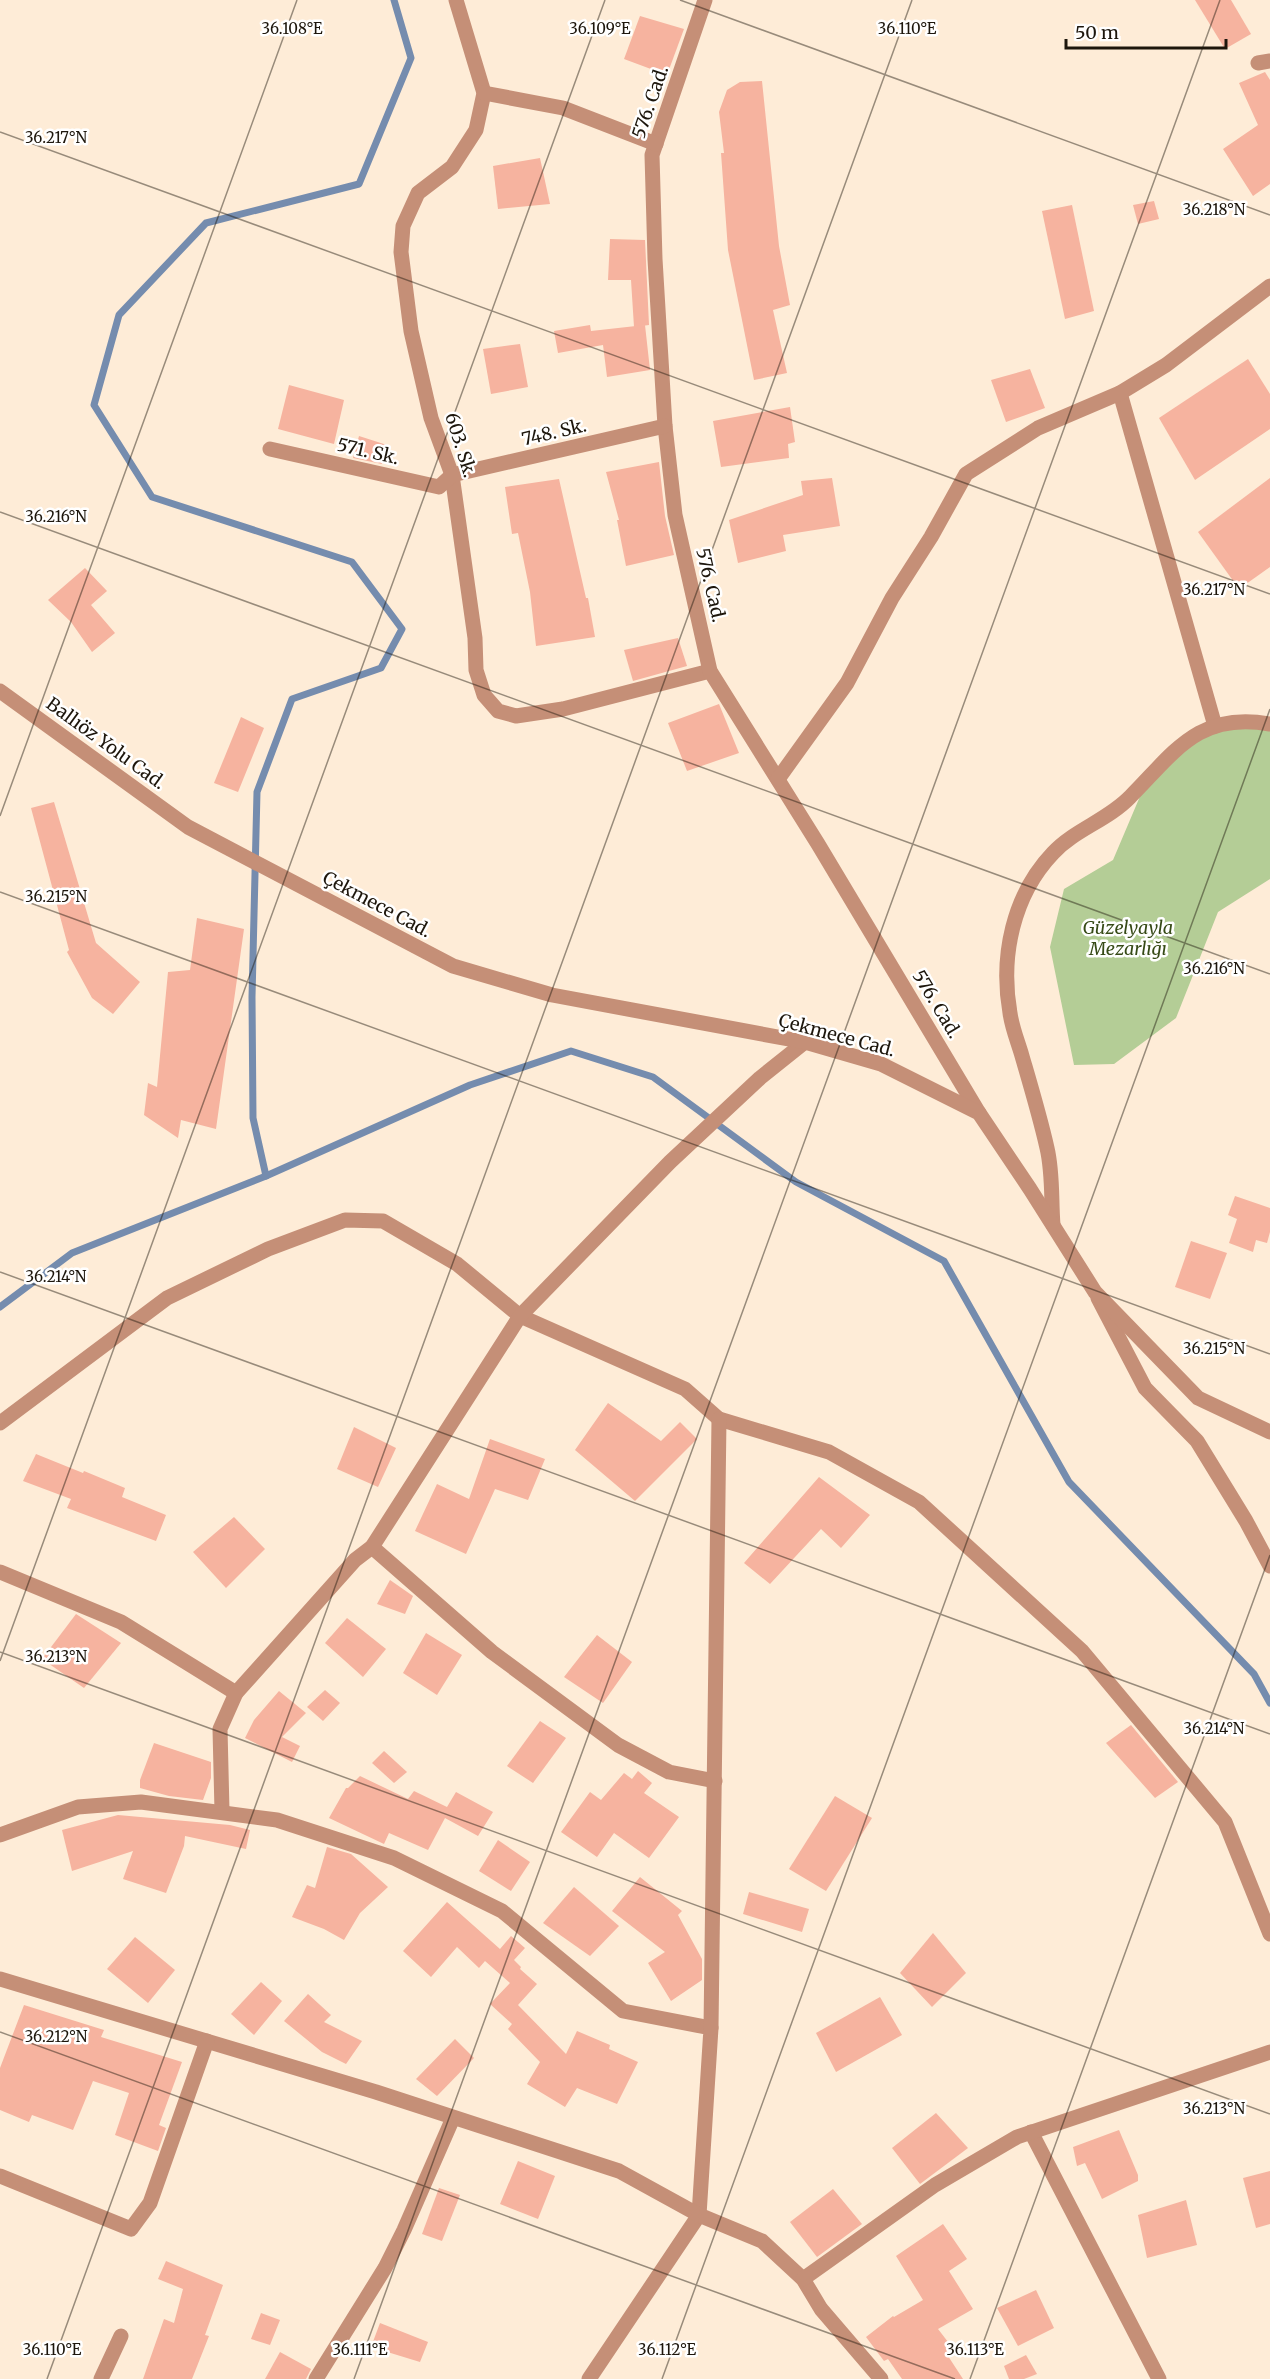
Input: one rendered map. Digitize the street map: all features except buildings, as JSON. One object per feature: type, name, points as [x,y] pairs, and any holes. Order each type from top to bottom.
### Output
[{"type":"street","name":"603. Sk.","points":[[456,0],[484,93],[476,130],[452,167],[418,193],[403,226],[401,252],[411,331],[431,417],[452,475],[475,638],[476,670],[484,695],[498,711],[516,716],[563,709],[710,671]]},
{"type":"street","name":"576. Cad.","points":[[705,0],[652,155],[655,259],[665,426],[675,515],[710,671],[778,779],[979,1113]]},
{"type":"street","points":[[484,93],[563,108],[656,144]]},
{"type":"street","points":[[778,779],[847,683],[892,598],[931,537],[966,474],[1038,428],[1120,393],[1166,365],[1270,286]]},
{"type":"street","points":[[1120,393],[1215,726]]},
{"type":"street","name":"748. Sk.","points":[[452,475],[665,426]]},
{"type":"street","name":"571. Sk.","points":[[270,449],[439,487],[452,475]]},
{"type":"street","name":"Ballıöz Yolu Cad.","points":[[0,691],[188,827],[299,885]]},
{"type":"street","points":[[1053,1225],[1048,1151],[1010,1013],[1007,957],[1013,923],[1022,895],[1054,852],[1129,799],[1156,767],[1190,738],[1215,726],[1255,722],[1270,724]]},
{"type":"street","name":"Çekmece Cad.","points":[[299,885],[453,966],[552,994],[805,1042],[881,1064],[979,1113],[1095,1292],[1198,1398],[1270,1432]]},
{"type":"street","points":[[222,1812],[220,1729],[236,1693],[355,1560],[372,1547],[520,1316],[670,1162],[760,1078],[805,1042]]},
{"type":"street","points":[[0,1423],[167,1298],[268,1249],[345,1221],[383,1221],[457,1264],[520,1316],[685,1389],[719,1419],[829,1452],[919,1502],[1082,1651],[1225,1822],[1270,1934]]},
{"type":"street","points":[[1095,1292],[1145,1388],[1197,1441],[1246,1521],[1270,1566]]},
{"type":"street","points":[[590,2379],[699,2215],[711,2028],[719,1419]]},
{"type":"street","points":[[372,1547],[492,1652],[618,1745],[669,1772],[715,1781]]},
{"type":"street","points":[[0,1572],[121,1622],[236,1693]]},
{"type":"street","points":[[0,1835],[78,1807],[141,1802],[277,1820],[394,1858],[502,1911],[623,2012],[711,2028]]},
{"type":"street","points":[[0,1980],[207,2040],[619,2171],[699,2215],[762,2241],[803,2279],[821,2309],[881,2379]]},
{"type":"street","points":[[0,2176],[131,2229],[150,2203],[207,2040]]},
{"type":"street","points":[[803,2279],[934,2185],[1017,2137],[1270,2052]]},
{"type":"street","points":[[316,2379],[385,2268],[453,2118]]},
{"type":"street","points":[[1031,2132],[1159,2379]]},
{"type":"street","points":[[101,2379],[121,2336]]},
{"type":"green space","name":"Güzelyayla Mezarlığı","points":[[1207,727],[1270,729],[1270,879],[1218,912],[1176,1018],[1114,1064],[1074,1065],[1050,947],[1064,889],[1113,860],[1141,794]]},
{"type":"waterway","points":[[266,1176],[253,1118],[252,997],[257,792],[292,699],[381,668],[402,629],[352,562],[152,497],[94,405],[119,315],[206,223],[359,184],[411,58],[394,0]]},
{"type":"waterway","points":[[0,1307],[72,1253],[266,1176],[470,1085],[571,1051],[653,1077],[796,1182],[944,1261],[1069,1482],[1254,1674],[1270,1703]]}]
